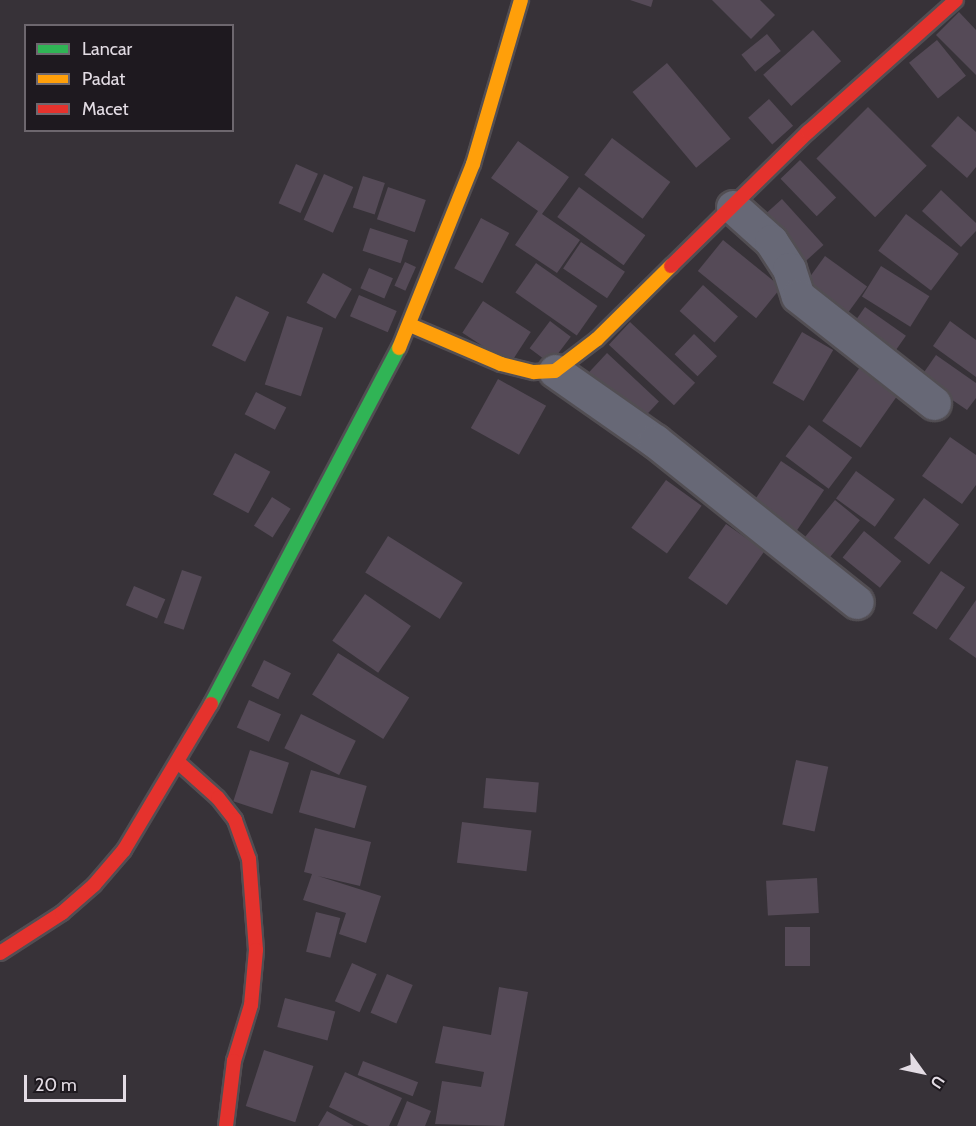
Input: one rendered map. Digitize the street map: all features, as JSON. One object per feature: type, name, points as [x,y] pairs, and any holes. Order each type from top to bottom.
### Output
[{"type":"main road","points":[[0,953],[62,913],[94,885],[124,850],[179,763],[363,422],[410,325],[473,165],[521,0]]},
{"type":"main road","points":[[410,325],[501,364],[534,372],[555,371],[597,339],[808,132],[956,0]]},
{"type":"main road","points":[[179,763],[218,798],[235,820],[249,859],[256,950],[251,1005],[234,1061],[226,1126]]},
{"type":"street","points":[[733,207],[771,241],[789,269],[798,297],[934,403]]},
{"type":"street","points":[[555,371],[655,441],[857,602]]},
{"type":"building","points":[[630,0],[653,0],[651,7]]},
{"type":"building","points":[[712,0],[760,0],[775,15],[751,39]]},
{"type":"building","points":[[959,12],[976,30],[976,75],[936,35]]},
{"type":"building","points":[[813,30],[841,61],[791,106],[763,75]]},
{"type":"building","points":[[767,34],[781,51],[755,72],[741,55]]},
{"type":"building","points":[[937,40],[966,76],[938,98],[909,63]]},
{"type":"building","points":[[667,63],[731,139],[696,168],[633,92]]},
{"type":"building","points":[[769,99],[793,126],[772,144],[748,118]]},
{"type":"building","points":[[868,107],[927,166],[875,217],[816,159]]},
{"type":"building","points":[[958,116],[976,132],[976,167],[967,178],[931,146]]},
{"type":"building","points":[[612,138],[670,182],[643,219],[584,175]]},
{"type":"building","points":[[518,141],[569,177],[542,214],[580,240],[557,273],[515,245],[538,211],[491,178]]},
{"type":"building","points":[[800,160],[836,197],[817,216],[781,179]]},
{"type":"building","points":[[296,164],[318,174],[300,213],[279,203]]},
{"type":"building","points":[[324,174],[353,187],[333,233],[304,220]]},
{"type":"building","points":[[363,176],[385,183],[375,214],[353,207]]},
{"type":"building","points":[[388,187],[426,200],[415,232],[377,219]]},
{"type":"building","points":[[579,187],[645,235],[624,265],[557,217]]},
{"type":"building","points":[[941,190],[976,223],[976,231],[961,247],[922,211]]},
{"type":"building","points":[[782,199],[823,245],[801,265],[760,219]]},
{"type":"building","points":[[906,214],[959,254],[931,290],[878,251]]},
{"type":"building","points":[[481,218],[509,233],[482,283],[454,268]]},
{"type":"building","points":[[370,228],[408,240],[401,263],[363,251]]},
{"type":"building","points":[[723,240],[781,287],[756,318],[698,271]]},
{"type":"building","points":[[581,242],[625,272],[607,298],[563,269]]},
{"type":"building","points":[[825,256],[867,287],[842,321],[800,290]]},
{"type":"building","points":[[405,262],[416,267],[405,291],[394,286]]},
{"type":"building","points":[[536,263],[597,306],[577,336],[515,292]]},
{"type":"building","points":[[881,266],[929,296],[910,327],[862,297]]},
{"type":"building","points":[[369,268],[393,278],[384,298],[360,288]]},
{"type":"building","points":[[323,273],[352,289],[335,319],[307,303]]},
{"type":"building","points":[[703,285],[738,316],[715,342],[680,311]]},
{"type":"building","points":[[359,295],[397,311],[388,332],[350,316]]},
{"type":"building","points":[[236,296],[269,312],[245,362],[212,345]]},
{"type":"building","points":[[483,301],[531,332],[510,364],[462,333]]},
{"type":"building","points":[[865,307],[906,336],[888,361],[847,332]]},
{"type":"building","points":[[287,316],[323,328],[301,396],[265,384]]},
{"type":"building","points":[[550,321],[571,337],[550,364],[530,348]]},
{"type":"building","points":[[950,321],[976,340],[976,377],[933,346]]},
{"type":"building","points":[[630,322],[695,383],[674,405],[609,345]]},
{"type":"building","points":[[802,332],[833,350],[804,401],[772,383]]},
{"type":"building","points":[[694,334],[717,356],[698,376],[675,354]]},
{"type":"building","points":[[607,353],[659,401],[640,422],[588,373]]},
{"type":"building","points":[[936,355],[976,383],[976,398],[967,410],[920,378]]},
{"type":"building","points":[[867,357],[906,384],[861,448],[822,421]]},
{"type":"building","points":[[498,379],[546,406],[519,455],[471,428]]},
{"type":"building","points":[[256,392],[286,407],[275,430],[245,414]]},
{"type":"building","points":[[809,425],[852,457],[829,489],[786,456]]},
{"type":"building","points":[[950,437],[976,455],[976,485],[962,504],[922,476]]},
{"type":"building","points":[[235,453],[270,472],[248,513],[213,494]]},
{"type":"building","points":[[781,461],[824,490],[797,531],[754,502]]},
{"type":"building","points":[[856,471],[895,499],[875,527],[836,499]]},
{"type":"building","points":[[666,480],[702,506],[667,554],[631,528]]},
{"type":"building","points":[[272,497],[291,509],[273,537],[254,526]]},
{"type":"building","points":[[924,498],[959,524],[929,564],[894,538]]},
{"type":"building","points":[[835,500],[860,520],[823,565],[798,545]]},
{"type":"building","points":[[726,524],[765,551],[727,605],[688,578]]},
{"type":"building","points":[[864,531],[901,561],[880,588],[843,557]]},
{"type":"building","points":[[388,536],[463,583],[440,619],[365,572]]},
{"type":"building","points":[[182,570],[202,577],[184,630],[164,623]]},
{"type":"building","points":[[941,571],[965,587],[937,629],[912,613]]},
{"type":"building","points":[[134,586],[165,599],[157,619],[126,605]]},
{"type":"building","points":[[365,594],[411,626],[378,673],[332,641]]},
{"type":"building","points":[[976,600],[976,658],[949,639]]},
{"type":"building","points":[[338,653],[409,698],[383,739],[312,695]]},
{"type":"building","points":[[264,660],[291,673],[278,699],[251,686]]},
{"type":"building","points":[[249,700],[281,714],[269,742],[237,727]]},
{"type":"building","points":[[301,714],[356,741],[339,775],[284,748]]},
{"type":"building","points":[[250,750],[289,763],[272,814],[233,801]]},
{"type":"building","points":[[796,760],[828,767],[815,831],[782,825]]},
{"type":"building","points":[[311,770],[367,786],[355,828],[299,812]]},
{"type":"building","points":[[486,778],[539,783],[536,813],[483,808]]},
{"type":"building","points":[[462,822],[531,831],[526,871],[457,863]]},
{"type":"building","points":[[315,828],[371,842],[360,886],[318,876],[381,896],[366,943],[339,934],[346,913],[303,900],[312,874],[304,872]]},
{"type":"building","points":[[817,878],[819,913],[768,916],[766,881]]},
{"type":"building","points":[[316,912],[340,918],[330,958],[306,952]]},
{"type":"building","points":[[785,927],[810,927],[810,966],[785,966]]},
{"type":"building","points":[[352,963],[377,974],[360,1012],[335,1001]]},
{"type":"building","points":[[387,974],[413,985],[396,1024],[371,1013]]},
{"type":"building","points":[[499,987],[528,992],[504,1126],[435,1124],[442,1081],[481,1087],[484,1072],[435,1063],[443,1026],[491,1035]]},
{"type":"building","points":[[285,998],[335,1011],[327,1040],[277,1027]]},
{"type":"building","points":[[264,1050],[313,1066],[295,1122],[246,1106]]},
{"type":"building","points":[[363,1061],[418,1082],[413,1096],[358,1075]]},
{"type":"building","points":[[345,1072],[402,1098],[389,1126],[369,1126],[329,1107]]},
{"type":"building","points":[[407,1101],[431,1111],[425,1126],[397,1126]]},
{"type":"building","points":[[327,1111],[354,1126],[318,1126]]},
{"type":"traffic: fast","points":[[211,704],[399,348]]},
{"type":"traffic: slow","points":[[399,348],[473,164],[521,0]]},
{"type":"traffic: slow","points":[[410,325],[501,364],[534,372],[555,371],[597,339],[671,266]]},
{"type":"traffic: jam","points":[[671,266],[808,132],[956,0]]},
{"type":"traffic: jam","points":[[0,953],[62,913],[94,885],[124,850],[211,704]]},
{"type":"traffic: jam","points":[[179,763],[218,798],[235,820],[249,859],[256,950],[251,1005],[234,1061],[226,1126]]}]
